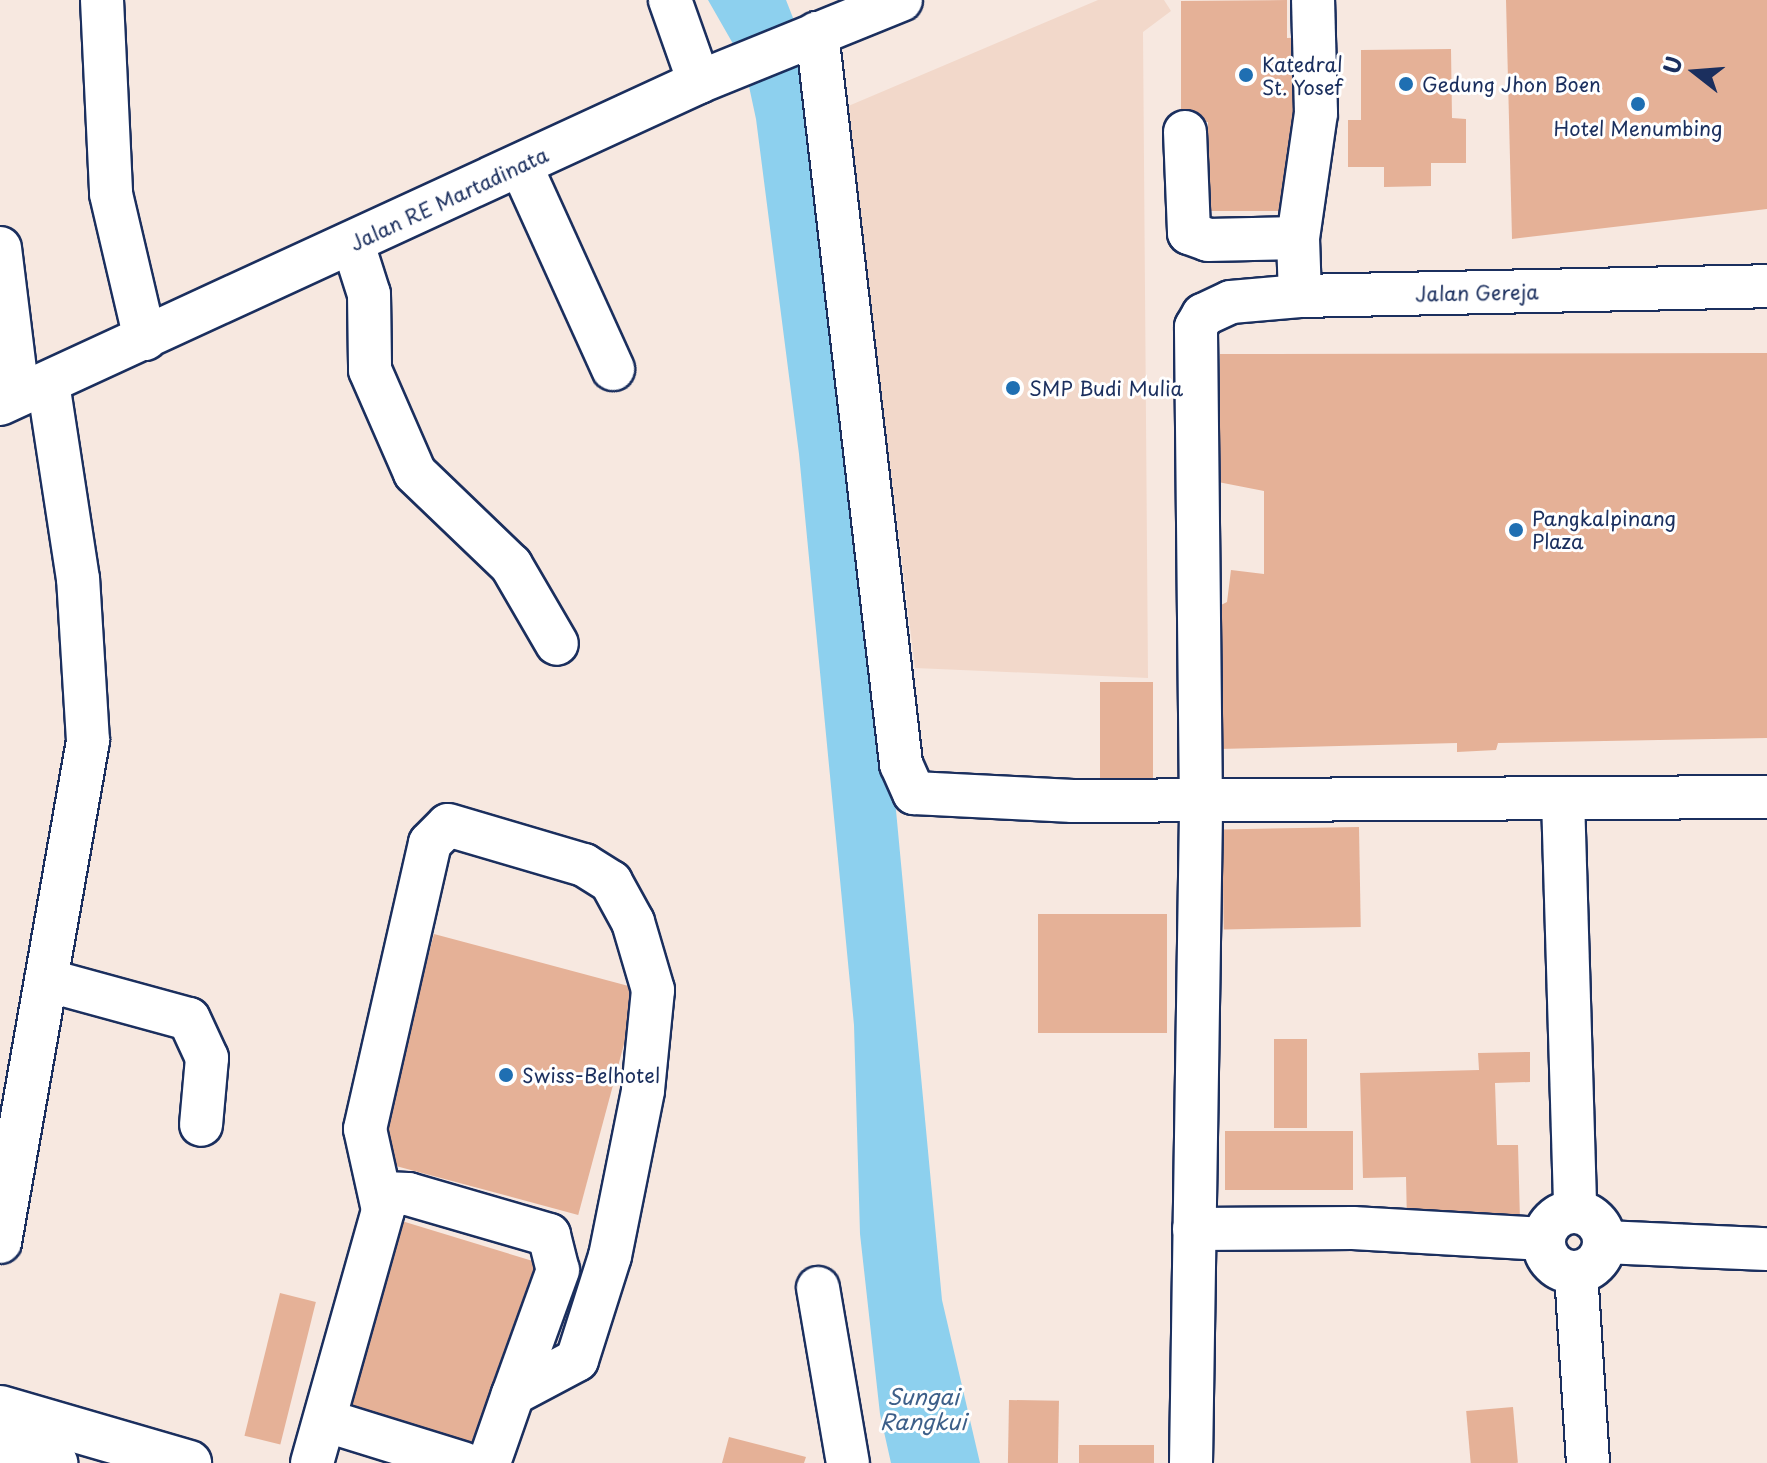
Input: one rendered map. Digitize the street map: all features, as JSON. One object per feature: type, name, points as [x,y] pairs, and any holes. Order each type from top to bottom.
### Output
[{"type":"highway","points":[[0,1408],[189,1463]]},
{"type":"highway","points":[[0,1446],[55,1463]]},
{"type":"street","points":[[102,0],[111,194],[145,339]]},
{"type":"street","points":[[670,0],[718,75]]},
{"type":"street","name":"Jalan RE Martadinata","points":[[22,394],[718,75],[817,24],[901,0]]},
{"type":"street","points":[[1300,296],[1298,238],[1313,156],[1313,0]]},
{"type":"street","points":[[817,24],[904,779],[928,798],[1767,797]]},
{"type":"street","points":[[1185,132],[1189,233],[1208,240],[1298,238]]},
{"type":"street","points":[[521,166],[613,369]]},
{"type":"street","points":[[353,244],[369,294],[370,370],[415,473],[511,565],[557,644]]},
{"type":"street","points":[[0,248],[22,394],[78,579],[89,722],[0,1242]]},
{"type":"street","name":"Jalan Gereja","points":[[1199,799],[1196,327],[1203,315],[1231,302],[1300,296],[1767,286]]},
{"type":"street","points":[[1563,798],[1575,1212]]},
{"type":"street","points":[[1191,1463],[1199,799]]},
{"type":"street","points":[[312,1463],[327,1421],[383,1193],[364,1149],[390,1017],[430,843],[448,825],[584,865],[611,882],[644,953],[653,990],[643,1091],[610,1256],[577,1360],[513,1394]]},
{"type":"street","points":[[46,980],[189,1019],[207,1058],[201,1125]]},
{"type":"street","points":[[383,1193],[408,1194],[549,1235],[558,1270],[489,1463]]},
{"type":"street","points":[[1575,1212],[1596,1221],[1604,1242],[1596,1263],[1576,1272],[1552,1263],[1544,1239],[1560,1215],[1575,1212]]},
{"type":"street","points":[[1194,1229],[1353,1228],[1544,1239]]},
{"type":"street","points":[[1604,1242],[1767,1249]]},
{"type":"street","points":[[1576,1272],[1588,1463]]},
{"type":"street","points":[[818,1288],[848,1463]]},
{"type":"street","points":[[327,1421],[463,1463]]},
{"type":"shaded area","name":"SMP Budi Mulia","points":[[1098,0],[1164,0],[1171,11],[1143,32],[1148,678],[915,668],[846,107]]},
{"type":"water","name":"Sungai Rangkui","points":[[708,0],[786,0],[811,64],[894,789],[942,1300],[980,1463],[891,1463],[880,1414],[860,1234],[854,1025],[799,454],[756,119],[744,63]]},
{"type":"building","name":"Katedral St. Yosef","points":[[1287,0],[1287,38],[1311,37],[1311,113],[1293,114],[1293,211],[1208,211],[1208,122],[1181,122],[1181,1]]},
{"type":"building","name":"Hotel Menumbing","points":[[1506,0],[1767,0],[1767,209],[1512,239]]},
{"type":"building","name":"Gedung Jhon Boen","points":[[1451,49],[1452,118],[1466,119],[1466,163],[1431,163],[1431,186],[1384,187],[1384,167],[1348,167],[1348,120],[1361,120],[1361,50]]},
{"type":"building","name":"Pangkalpinang Plaza","points":[[1767,353],[1767,738],[1498,743],[1496,750],[1457,752],[1457,743],[1218,749],[1215,608],[1227,602],[1231,570],[1264,574],[1264,491],[1218,482],[1220,354]]},
{"type":"building","points":[[1100,682],[1153,682],[1153,790],[1100,790]]},
{"type":"building","points":[[1359,827],[1361,927],[1224,929],[1222,829]]},
{"type":"building","points":[[1038,914],[1167,914],[1167,1033],[1038,1033]]},
{"type":"building","name":"Swiss-Belhotel","points":[[434,934],[639,989],[578,1215],[373,1160]]},
{"type":"building","points":[[1274,1039],[1307,1039],[1307,1128],[1274,1128]]},
{"type":"building","points":[[1530,1052],[1530,1082],[1495,1083],[1497,1145],[1518,1145],[1520,1220],[1407,1223],[1406,1177],[1363,1178],[1360,1073],[1479,1070],[1478,1053]]},
{"type":"building","points":[[1225,1131],[1353,1131],[1353,1190],[1225,1190]]},
{"type":"building","points":[[392,1218],[539,1263],[478,1463],[330,1420]]},
{"type":"building","points":[[280,1293],[316,1302],[280,1445],[244,1436]]},
{"type":"building","points":[[1009,1400],[1059,1401],[1058,1463],[1008,1463]]},
{"type":"building","points":[[1513,1407],[1518,1463],[1471,1463],[1466,1411]]},
{"type":"building","points":[[729,1437],[806,1457],[804,1463],[722,1463]]},
{"type":"building","points":[[1079,1445],[1154,1445],[1154,1463],[1079,1463]]},
{"type":"place","name":"Katedral St. Yosef","points":[[1246,75]]},
{"type":"place","name":"Gedung Jhon Boen","points":[[1406,84]]},
{"type":"place","name":"Hotel Menumbing","points":[[1638,104]]},
{"type":"place","name":"SMP Budi Mulia","points":[[1013,388]]},
{"type":"place","name":"Pangkalpinang Plaza","points":[[1516,530]]},
{"type":"place","name":"Swiss-Belhotel","points":[[506,1075]]}]
